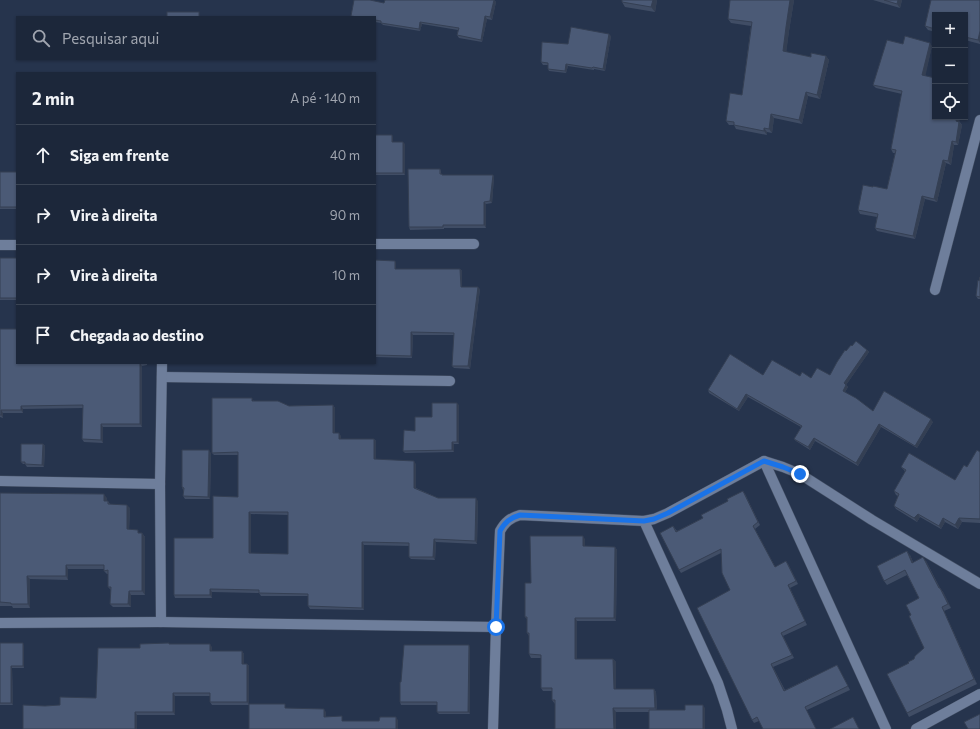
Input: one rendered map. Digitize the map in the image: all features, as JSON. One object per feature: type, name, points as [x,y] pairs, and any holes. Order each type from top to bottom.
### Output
[{"type":"street","points":[[935,290],[980,120]]},
{"type":"street","points":[[0,245],[16,244]]},
{"type":"street","points":[[376,244],[474,244]]},
{"type":"street","points":[[161,622],[160,484],[162,364]]},
{"type":"street","points":[[162,377],[450,381]]},
{"type":"street","points":[[764,461],[886,729]]},
{"type":"street","points":[[493,729],[500,531],[503,525],[511,518],[520,515],[644,521],[654,519],[668,513],[764,461],[800,474],[872,520],[980,584]]},
{"type":"street","points":[[0,481],[160,484]]},
{"type":"street","points":[[644,521],[718,683],[732,729]]},
{"type":"street","points":[[0,624],[161,622],[496,627]]},
{"type":"street","points":[[916,729],[980,694]]},
{"type":"building","points":[[354,0],[370,0],[384,3],[385,0],[494,0],[490,17],[485,16],[481,40],[457,35],[459,28],[420,22],[419,29],[381,23],[381,21],[376,20],[376,16],[351,16]]},
{"type":"building","points":[[622,0],[653,0],[651,7],[622,2]]},
{"type":"building","points":[[730,0],[790,0],[783,51],[811,57],[811,53],[826,56],[817,95],[806,92],[799,120],[771,114],[769,129],[764,128],[764,131],[734,125],[734,122],[726,121],[730,93],[742,95],[752,22],[728,19]]},
{"type":"building","points":[[884,0],[898,0],[897,4]]},
{"type":"building","points":[[931,0],[980,0],[980,31],[978,40],[968,38],[968,12],[932,12],[932,28],[925,26]]},
{"type":"building","points":[[167,12],[199,12],[199,16],[167,16]]},
{"type":"building","points":[[571,27],[609,34],[603,69],[566,64],[565,71],[548,69],[548,63],[541,62],[542,42],[568,44]]},
{"type":"building","points":[[905,36],[930,43],[922,75],[932,77],[932,120],[956,120],[959,122],[956,142],[952,141],[948,161],[943,160],[934,199],[922,196],[913,236],[875,228],[878,214],[858,210],[863,185],[887,189],[896,150],[891,149],[902,91],[873,85],[887,40],[903,44]]},
{"type":"building","points":[[376,135],[392,135],[392,142],[403,142],[403,173],[376,173]]},
{"type":"building","points":[[408,169],[440,169],[440,174],[442,175],[493,175],[490,201],[484,202],[484,225],[409,227]]},
{"type":"building","points":[[0,172],[16,172],[16,207],[0,207]]},
{"type":"building","points":[[0,258],[16,258],[16,298],[0,298]]},
{"type":"building","points":[[376,260],[395,261],[395,269],[460,269],[461,287],[478,287],[468,366],[452,366],[454,333],[411,332],[411,356],[376,355]]},
{"type":"building","points":[[980,277],[980,297],[976,296],[978,280],[979,281]]},
{"type":"building","points":[[0,329],[16,329],[16,364],[140,364],[140,424],[101,424],[101,440],[82,439],[83,405],[21,406],[21,410],[1,410],[0,415]]},
{"type":"building","points":[[856,341],[867,350],[844,383],[846,385],[843,391],[856,398],[873,411],[884,391],[931,419],[915,446],[879,424],[856,463],[814,438],[808,447],[794,439],[802,426],[746,394],[737,409],[708,390],[730,354],[763,375],[772,360],[800,376],[802,372],[811,378],[817,368],[830,375],[845,350],[846,351]]},
{"type":"building","points":[[212,398],[252,398],[252,401],[278,401],[289,406],[333,405],[333,433],[339,433],[339,439],[374,439],[374,459],[414,461],[414,488],[438,498],[476,498],[475,541],[434,539],[433,557],[409,557],[409,543],[362,542],[362,608],[308,606],[308,594],[259,593],[259,590],[210,589],[210,595],[174,595],[174,538],[213,538],[213,496],[238,497],[238,452],[212,453]],"holes":[[[249,512],[288,512],[288,554],[249,553]]]},
{"type":"building","points":[[432,403],[457,403],[457,442],[452,442],[452,450],[403,451],[404,430],[415,431],[415,417],[432,417]]},
{"type":"building","points":[[21,444],[43,444],[42,465],[25,464],[25,462],[21,462]]},
{"type":"building","points":[[182,450],[209,450],[208,497],[183,496]]},
{"type":"building","points":[[977,450],[980,452],[980,519],[959,518],[955,525],[943,518],[939,526],[918,514],[914,518],[894,506],[899,494],[894,491],[906,470],[901,467],[909,453],[955,480],[964,465],[967,467]]},
{"type":"building","points":[[743,491],[758,522],[753,526],[775,567],[786,561],[796,581],[788,585],[805,621],[781,633],[792,655],[771,664],[784,691],[837,665],[848,686],[805,707],[816,729],[763,729],[757,717],[752,720],[697,608],[730,590],[722,573],[721,549],[679,570],[660,533],[673,526],[676,532],[703,518],[701,515],[728,501],[727,499]]},
{"type":"building","points":[[0,493],[104,494],[104,501],[108,501],[108,504],[127,505],[127,529],[138,530],[138,533],[142,533],[142,591],[129,591],[128,604],[110,604],[111,587],[108,587],[108,570],[104,571],[104,565],[66,565],[66,576],[27,576],[28,604],[11,604],[0,602]]},
{"type":"building","points":[[530,536],[583,536],[583,546],[615,547],[614,618],[575,618],[575,659],[613,659],[614,689],[654,689],[655,708],[613,708],[614,729],[555,729],[555,700],[552,700],[552,688],[541,688],[541,655],[529,654],[529,633],[527,633],[527,617],[525,617],[525,583],[531,583]]},
{"type":"building","points":[[907,551],[912,563],[923,557],[940,588],[948,604],[942,607],[974,679],[907,713],[887,674],[909,663],[908,662],[914,659],[915,656],[924,648],[909,616],[911,615],[906,605],[919,598],[905,570],[884,581],[877,566]]},
{"type":"building","points":[[0,643],[23,643],[23,666],[11,666],[11,703],[0,703]]},
{"type":"building","points":[[140,644],[210,644],[210,651],[242,651],[242,664],[247,664],[247,702],[210,702],[210,693],[173,693],[173,712],[135,712],[135,729],[23,729],[23,705],[60,705],[60,697],[96,698],[98,648],[140,648]]},
{"type":"building","points":[[404,645],[469,645],[468,712],[437,712],[437,702],[400,702],[400,682]]},
{"type":"building","points":[[249,704],[285,704],[285,708],[324,709],[324,717],[342,716],[342,721],[379,721],[380,717],[396,717],[396,729],[249,729]]},
{"type":"building","points":[[685,705],[703,705],[703,729],[649,729],[649,710],[685,710]]},
{"type":"building","points":[[980,714],[980,729],[968,729],[964,722]]},
{"type":"building","points":[[853,717],[859,729],[830,729]]},
{"type":"route","points":[[496,627],[500,531],[503,525],[511,518],[520,515],[644,521],[654,519],[668,513],[764,461],[800,474]]}]
